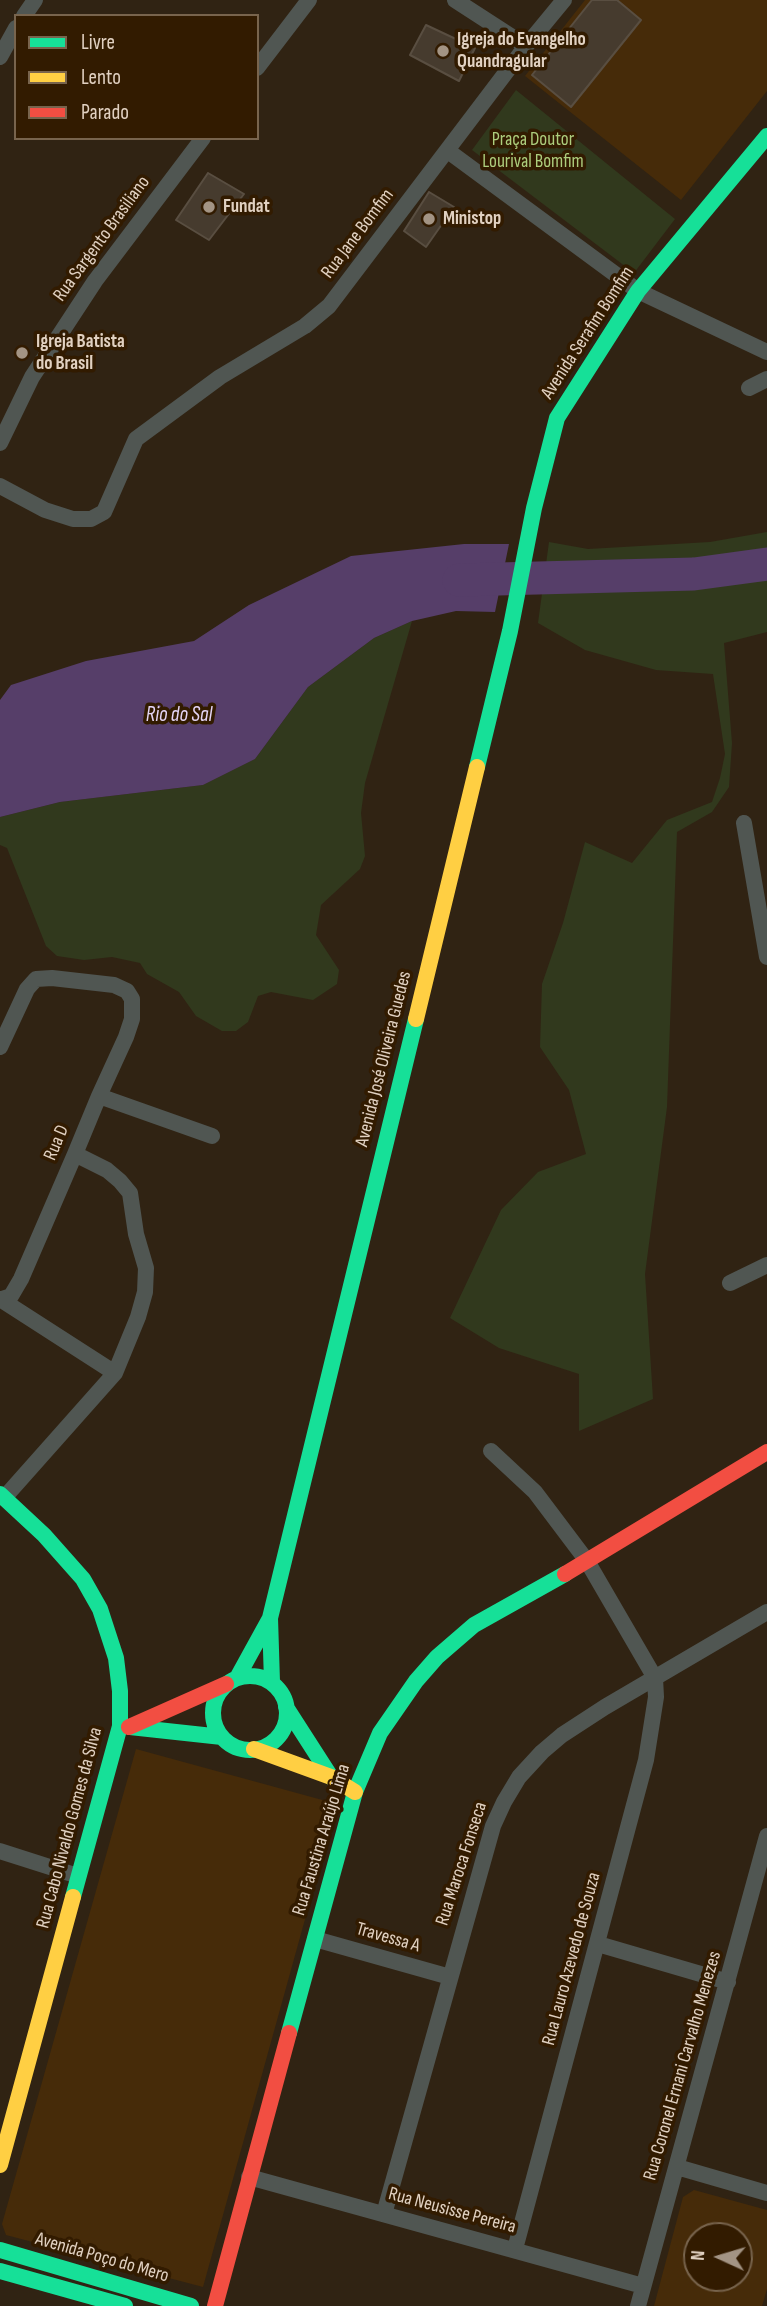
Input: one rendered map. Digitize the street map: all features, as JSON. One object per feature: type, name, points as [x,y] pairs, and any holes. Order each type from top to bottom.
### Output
[{"type":"street","points":[[259,65],[309,0]]},
{"type":"street","points":[[455,0],[526,47]]},
{"type":"street","name":"Rua Jane Bomfim","points":[[0,486],[52,513],[79,520],[91,519],[104,512],[136,439],[220,377],[305,326],[329,306],[564,0]]},
{"type":"street","points":[[0,57],[14,32]]},
{"type":"street","name":"Avenida Serafim Bomfim","points":[[534,508],[557,418],[638,291],[767,136]]},
{"type":"street","name":"Rua Sargento Brasiliano","points":[[0,443],[32,377],[94,281],[201,140]]},
{"type":"street","points":[[448,151],[638,291],[767,352]]},
{"type":"street","points":[[749,388],[767,379]]},
{"type":"street","name":"Avenida José Oliveira Guedes","points":[[272,1682],[270,1618],[510,631],[534,508]]},
{"type":"street","points":[[744,823],[767,957]]},
{"type":"street","name":"Rua D","points":[[0,1047],[29,985],[41,978],[114,985],[130,994],[134,1006],[132,1019],[75,1154],[21,1279],[11,1296],[1,1299]]},
{"type":"street","points":[[99,1096],[212,1136]]},
{"type":"street","points":[[2,1496],[116,1373],[145,1292],[145,1261],[136,1234],[127,1189],[107,1170],[75,1154]]},
{"type":"street","points":[[730,1283],[767,1265]]},
{"type":"street","points":[[1,1299],[116,1373]]},
{"type":"street","points":[[491,1451],[530,1487],[587,1561],[655,1678]]},
{"type":"street","name":"Rua Faustina Araújo Lima","points":[[215,2306],[355,1792],[380,1733],[416,1681],[437,1657],[474,1625],[587,1561],[767,1452]]},
{"type":"street","name":"Rua Cabo Nivaldo Gomes da Silva","points":[[0,2165],[8,2110],[124,1727],[116,1658],[100,1609],[83,1579],[44,1535],[2,1496]]},
{"type":"street","name":"Rua Maroca Fonseca","points":[[384,2214],[493,1826],[519,1777],[562,1735],[767,1612]]},
{"type":"street","name":"Avenida José Oliveira Guedes","points":[[231,1681],[270,1618]]},
{"type":"street","points":[[124,1727],[231,1681],[249,1675],[261,1677],[272,1682],[280,1691],[286,1707],[331,1776]]},
{"type":"street","name":"Rua Lauro Azevedo de Souza","points":[[515,2249],[646,1760],[654,1718],[655,1678]]},
{"type":"street","points":[[231,1681],[218,1693],[213,1716],[222,1737],[231,1745],[254,1749],[275,1740],[286,1719],[286,1707]]},
{"type":"street","points":[[124,1727],[222,1737]]},
{"type":"street","points":[[254,1749],[331,1776],[355,1792]]},
{"type":"street","name":"Rua Coronel Ernani Carvalho Menezes","points":[[638,2306],[767,1836]]},
{"type":"street","points":[[0,1851],[78,1876]]},
{"type":"street","name":"Travessa A","points":[[315,1939],[450,1977]]},
{"type":"street","points":[[598,1944],[728,1982]]},
{"type":"street","points":[[677,2167],[767,2193]]},
{"type":"street","name":"Rua Neusisse Pereira","points":[[249,2177],[643,2286]]},
{"type":"street","name":"Avenida Poço do Mero","points":[[0,2250],[191,2306]]},
{"type":"street","name":"Avenida Poço do Mero","points":[[0,2271],[122,2306]]},
{"type":"shaded area","points":[[585,0],[767,0],[767,91],[681,200],[525,76]]},
{"type":"shaded area","points":[[136,1749],[337,1804],[203,2287],[6,2235],[2,2224]]},
{"type":"shaded area","points":[[694,2190],[767,2210],[767,2289],[762,2306],[654,2306],[683,2197]]},
{"type":"green space","name":"Praça Doutor Lourival Bomfim","points":[[516,90],[675,219],[634,273],[472,150]]},
{"type":"green space","points":[[767,532],[767,632],[724,643],[732,743],[729,787],[712,812],[677,832],[667,1107],[645,1274],[653,1399],[579,1431],[579,1374],[499,1348],[450,1318],[501,1210],[538,1172],[586,1154],[569,1090],[540,1047],[542,984],[563,923],[585,842],[632,863],[667,820],[712,802],[725,754],[713,674],[656,670],[585,650],[538,623],[549,542],[588,549],[710,542]]},
{"type":"green space","points":[[412,621],[365,783],[361,813],[365,856],[360,869],[321,905],[316,935],[339,970],[337,984],[313,1000],[271,992],[258,996],[248,1022],[236,1031],[222,1031],[196,1016],[179,992],[147,974],[140,963],[112,957],[84,960],[57,956],[46,946],[7,848],[0,845],[0,817],[60,802],[203,785],[255,759],[308,687],[374,638]]},
{"type":"water","name":"Rio do Sal","points":[[464,544],[509,544],[495,612],[456,611],[412,621],[374,638],[308,687],[255,759],[203,785],[60,802],[0,817],[0,700],[11,685],[86,661],[194,641],[249,605],[351,556]]},
{"type":"building","points":[[592,0],[617,0],[641,20],[571,107],[532,75]]},
{"type":"building","name":"Igreja do Evangelho Quandragular","points":[[426,25],[475,48],[459,81],[410,55]]},
{"type":"building","name":"Fundat","points":[[208,173],[244,194],[209,240],[176,220]]},
{"type":"building","name":"Ministop","points":[[429,192],[454,207],[426,247],[404,231]]},
{"type":"waterway","name":"Rio do Sal","points":[[459,580],[694,574],[767,564]]},
{"type":"traffic: fast","points":[[477,767],[510,631],[534,508],[557,418],[638,291],[767,136]]},
{"type":"traffic: fast","points":[[272,1682],[270,1618],[416,1019]]},
{"type":"traffic: fast","points":[[0,1494],[44,1535],[83,1579],[100,1609],[116,1658],[120,1726],[73,1897]]},
{"type":"traffic: fast","points":[[289,2033],[355,1792],[380,1733],[416,1681],[437,1657],[474,1625],[565,1574]]},
{"type":"traffic: fast","points":[[237,1678],[270,1618]]},
{"type":"traffic: fast","points":[[250,1676],[264,1679],[276,1687],[284,1699],[287,1713],[284,1727],[276,1739],[264,1747],[250,1750],[236,1747],[224,1739],[216,1727],[213,1713],[216,1699],[224,1687],[236,1679],[250,1676]]},
{"type":"traffic: fast","points":[[286,1707],[331,1777]]},
{"type":"traffic: fast","points":[[130,1727],[222,1737]]},
{"type":"traffic: fast","points":[[0,2250],[191,2306]]},
{"type":"traffic: fast","points":[[0,2271],[125,2306]]},
{"type":"traffic: slow","points":[[416,1019],[477,767]]},
{"type":"traffic: slow","points":[[254,1749],[331,1777],[355,1792]]},
{"type":"traffic: slow","points":[[0,2165],[73,1897]]},
{"type":"traffic: jam","points":[[565,1574],[767,1452]]},
{"type":"traffic: jam","points":[[129,1727],[226,1684]]},
{"type":"traffic: jam","points":[[215,2306],[289,2033]]},
{"type":"place","name":"Igreja do Evangelho Quandragular","points":[[443,51]]},
{"type":"place","name":"Fundat","points":[[209,207]]},
{"type":"place","name":"Ministop","points":[[429,219]]},
{"type":"place","name":"Igreja Batista do Brasil","points":[[22,353]]}]
